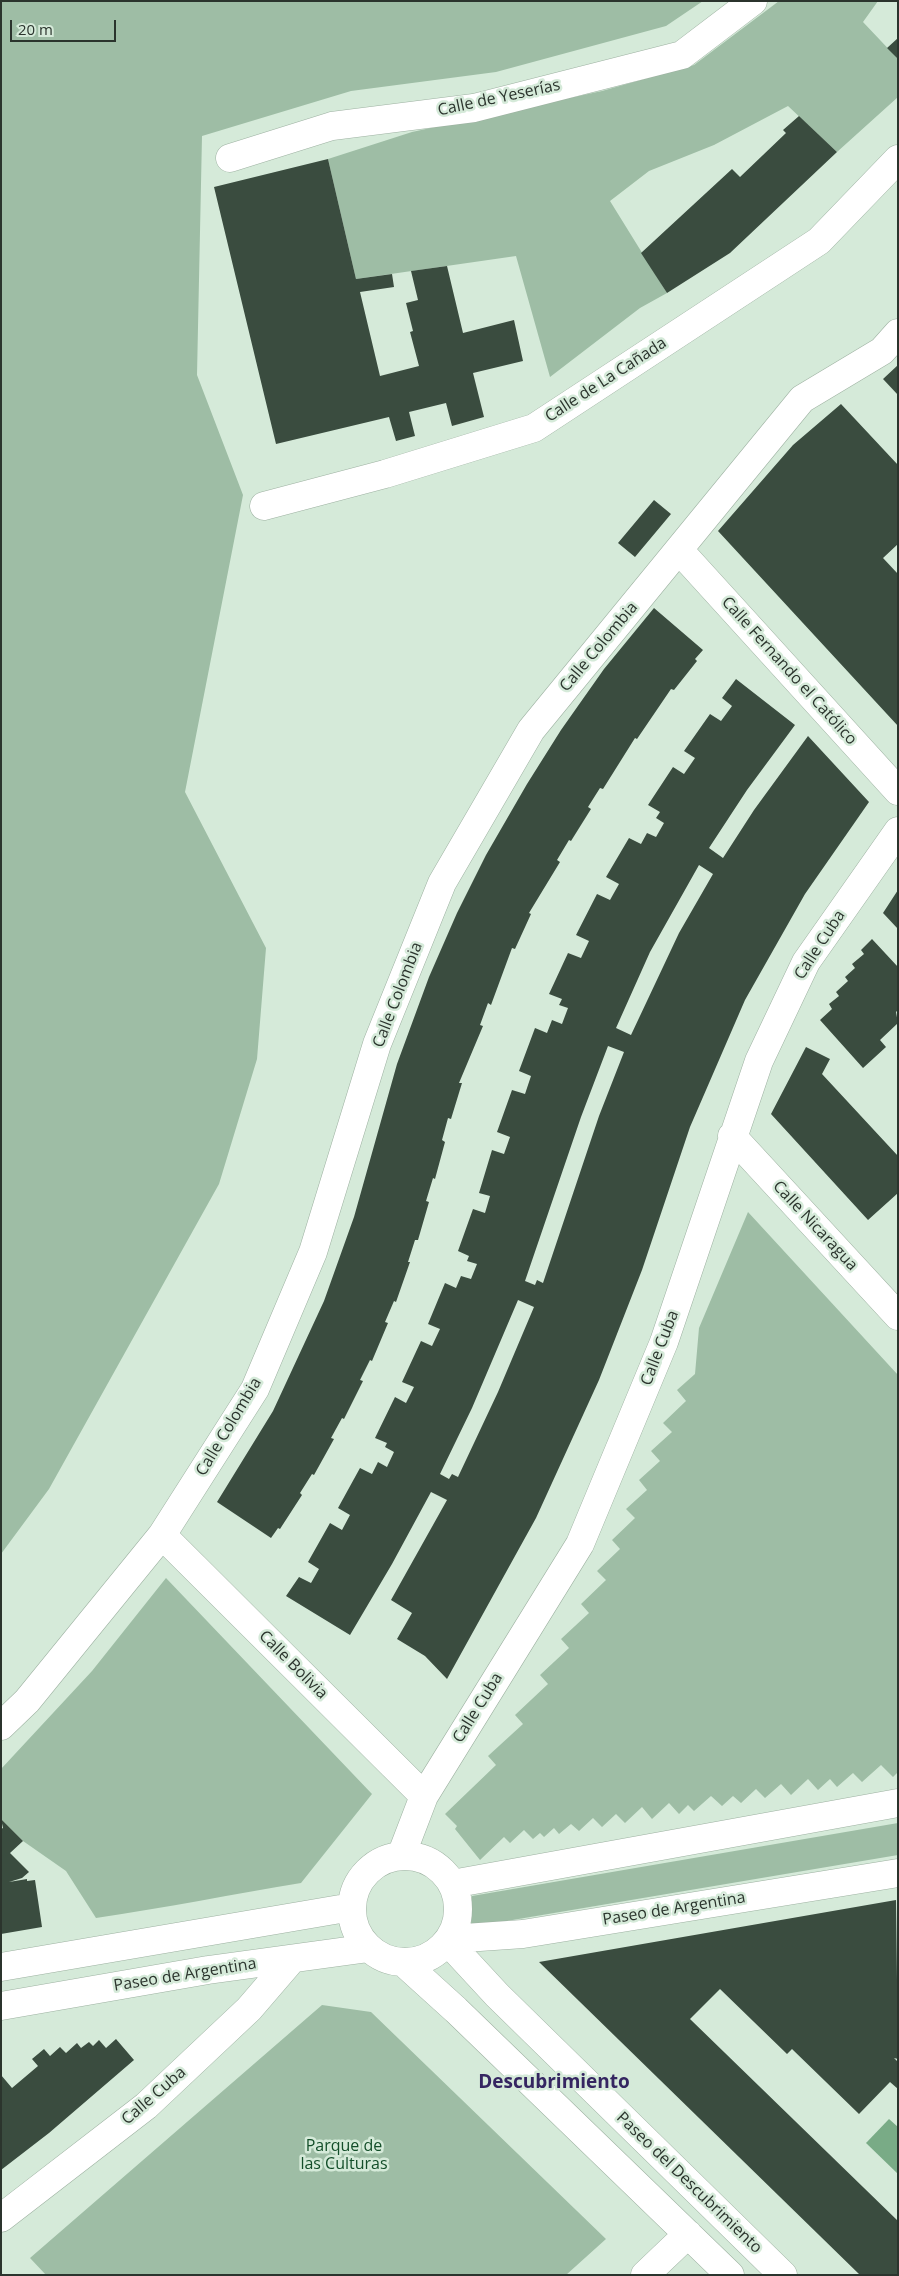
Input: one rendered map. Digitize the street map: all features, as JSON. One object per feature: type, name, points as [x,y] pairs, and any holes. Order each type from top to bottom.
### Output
[{"type":"street","name":"Calle de Yeserías","points":[[230,158],[332,126],[474,108],[682,55],[753,1]]},
{"type":"street","name":"Calle de La Cañada","points":[[264,506],[385,474],[534,428],[819,241],[898,159]]},
{"type":"street","name":"Calle Colombia","points":[[1,1726],[27,1701],[162,1535],[256,1389],[313,1252],[377,1044],[442,883],[531,730],[802,399],[882,351],[898,333]]},
{"type":"street","name":"Calle Fernando el Católico","points":[[679,550],[898,791]]},
{"type":"street","name":"Calle Cuba","points":[[401,1856],[424,1796],[580,1544],[664,1342],[732,1136],[759,1061],[806,962],[898,832]]},
{"type":"street","name":"Calle Nicaragua","points":[[732,1136],[898,1316]]},
{"type":"street","name":"Calle Bolivia","points":[[162,1535],[424,1796]]},
{"type":"street","points":[[452,1884],[898,1803]]},
{"type":"street","points":[[401,1856],[416,1857],[430,1862],[443,1871],[452,1884],[458,1898],[458,1914],[449,1940],[428,1957],[403,1962],[379,1956],[359,1936],[353,1922],[352,1906],[354,1892],[367,1873],[385,1860],[401,1856]]},
{"type":"street","name":"Paseo de Argentina","points":[[449,1940],[523,1934],[898,1873]]},
{"type":"street","points":[[1,1967],[352,1906]]},
{"type":"street","name":"Paseo del Descubrimiento","points":[[449,1940],[497,1995],[783,2275]]},
{"type":"street","name":"Paseo de Argentina","points":[[1,2006],[208,1970],[369,1948]]},
{"type":"street","name":"Calle Cuba","points":[[1,2218],[146,2106],[249,2009],[292,1959]]},
{"type":"street","points":[[403,1962],[456,2010],[730,2275]]},
{"type":"street","points":[[645,2275],[688,2234]]},
{"type":"green space","points":[[1,1],[703,1],[666,26],[496,72],[351,91],[202,136],[197,375],[243,495],[185,792],[266,948],[257,1059],[219,1184],[49,1489],[1,1554]]},
{"type":"green space","points":[[779,1],[878,1],[863,22],[898,59],[898,97],[837,152],[788,106],[714,145],[649,171],[610,201],[667,293],[640,308],[550,377],[516,256],[356,279],[328,159],[412,132],[602,91],[694,65]]},
{"type":"green space","points":[[748,1212],[898,1375],[898,1772],[893,1777],[881,1765],[862,1782],[853,1773],[837,1787],[830,1779],[818,1790],[808,1779],[791,1795],[781,1784],[765,1798],[756,1789],[741,1803],[733,1796],[722,1806],[711,1796],[694,1811],[688,1805],[679,1814],[669,1803],[652,1819],[642,1807],[625,1823],[616,1814],[602,1827],[593,1818],[579,1831],[571,1824],[559,1834],[554,1828],[544,1837],[540,1833],[533,1839],[524,1830],[510,1843],[504,1837],[480,1860],[455,1829],[457,1826],[445,1814],[496,1765],[488,1756],[523,1724],[515,1715],[548,1684],[540,1675],[569,1648],[561,1639],[589,1613],[581,1604],[606,1580],[597,1571],[620,1549],[612,1540],[635,1518],[626,1509],[647,1490],[639,1480],[660,1461],[651,1451],[672,1432],[663,1423],[686,1401],[677,1390],[695,1374],[699,1328]]},
{"type":"green space","points":[[166,1578],[372,1794],[301,1883],[96,1918],[66,1871],[23,1841],[1,1819],[1,1769],[92,1671]]},
{"type":"green space","points":[[898,1823],[898,1855],[471,1927],[472,1896]]},
{"type":"green space","name":"Parque de las Culturas","points":[[322,2005],[371,2012],[606,2239],[566,2275],[46,2275],[30,2258]]},
{"type":"shaded area","points":[[889,2119],[898,2127],[898,2174],[866,2143]]},
{"type":"building","points":[[898,38],[898,59],[887,48]]},
{"type":"building","points":[[799,116],[837,152],[730,253],[667,293],[641,253],[732,169],[740,177],[786,133],[783,130]]},
{"type":"building","points":[[328,159],[356,279],[392,274],[394,287],[360,292],[380,376],[419,366],[410,332],[413,331],[406,303],[418,300],[411,271],[447,266],[463,333],[514,320],[523,361],[473,373],[484,417],[452,426],[446,403],[409,412],[415,436],[396,441],[389,417],[276,444],[214,187]]},
{"type":"building","points":[[898,365],[898,395],[883,379]]},
{"type":"building","points":[[841,404],[898,465],[898,544],[883,558],[898,574],[898,726],[718,531],[793,445]]},
{"type":"building","points":[[654,500],[671,514],[635,557],[618,543]]},
{"type":"building","points":[[654,608],[703,650],[695,659],[697,661],[674,690],[671,689],[637,739],[635,738],[603,789],[600,788],[588,807],[591,809],[557,860],[560,862],[529,913],[531,914],[515,949],[512,948],[491,1005],[488,1003],[480,1025],[483,1026],[459,1083],[462,1083],[451,1119],[448,1118],[442,1140],[445,1142],[435,1179],[433,1178],[426,1201],[429,1202],[418,1240],[415,1240],[408,1262],[410,1262],[396,1302],[394,1301],[385,1322],[388,1323],[372,1361],[370,1360],[360,1380],[363,1381],[344,1419],[342,1418],[331,1438],[334,1439],[314,1475],[312,1474],[300,1493],[302,1495],[280,1529],[278,1528],[271,1538],[217,1502],[273,1411],[324,1301],[354,1217],[397,1064],[429,977],[457,913],[486,855],[527,784],[561,730],[604,669]]},
{"type":"building","points":[[736,679],[795,725],[747,790],[709,848],[723,858],[754,810],[808,736],[869,802],[805,894],[745,1000],[690,1127],[642,1270],[599,1380],[536,1518],[447,1679],[425,1656],[397,1639],[412,1613],[391,1600],[447,1500],[431,1492],[392,1564],[350,1635],[286,1596],[299,1577],[311,1583],[319,1569],[308,1562],[330,1523],[342,1530],[350,1515],[338,1508],[360,1468],[372,1474],[378,1462],[387,1467],[394,1452],[385,1447],[387,1443],[375,1438],[395,1397],[406,1403],[414,1387],[402,1382],[421,1341],[432,1346],[440,1329],[428,1324],[445,1283],[456,1288],[461,1276],[471,1279],[477,1264],[467,1261],[469,1256],[458,1251],[473,1209],[485,1213],[490,1196],[479,1193],[492,1150],[504,1154],[510,1137],[497,1132],[512,1090],[525,1094],[531,1076],[519,1071],[535,1028],[547,1033],[552,1020],[562,1024],[568,1008],[559,1005],[562,999],[549,994],[568,953],[581,958],[589,941],[576,935],[597,894],[610,900],[619,884],[606,877],[629,838],[641,844],[647,833],[656,837],[664,823],[656,818],[660,812],[648,805],[673,767],[684,774],[695,758],[684,751],[710,714],[721,721],[732,706],[722,698]],"holes":[[[699,865],[713,874],[679,933],[631,1035],[616,1028],[650,952]],[[608,1046],[624,1052],[599,1116],[543,1283],[537,1280],[535,1285],[525,1281],[581,1117]],[[518,1300],[534,1307],[498,1392],[458,1477],[452,1474],[449,1479],[440,1474],[472,1408]]]},
{"type":"building","points":[[898,890],[898,929],[883,913]]},
{"type":"building","points":[[872,939],[898,967],[898,1010],[896,1012],[898,1023],[880,1040],[886,1047],[863,1068],[820,1020],[832,1009],[829,1004],[839,996],[836,992],[848,981],[845,977],[855,968],[852,964],[864,954],[861,950]]},
{"type":"building","points":[[806,1047],[830,1059],[822,1074],[898,1156],[898,1193],[868,1220],[771,1114]]},
{"type":"building","points":[[1,1819],[23,1841],[10,1853],[29,1872],[22,1878],[9,1882],[27,1879],[27,1881],[35,1880],[42,1927],[1,1934],[1,1829],[3,1828]]},
{"type":"building","points":[[896,1900],[898,2059],[894,2058],[898,2062],[898,2089],[890,2082],[859,2114],[792,2049],[787,2054],[720,1989],[690,2019],[898,2221],[898,2275],[860,2275],[539,1962]]},
{"type":"building","points":[[116,2039],[134,2060],[49,2133],[1,2170],[1,2075],[12,2088],[38,2066],[32,2059],[44,2049],[50,2056],[60,2047],[66,2053],[77,2043],[81,2048],[89,2042],[93,2046],[99,2040],[106,2048]]},
{"type":"district","name":"Descubrimiento","points":[[554,2083]]}]
